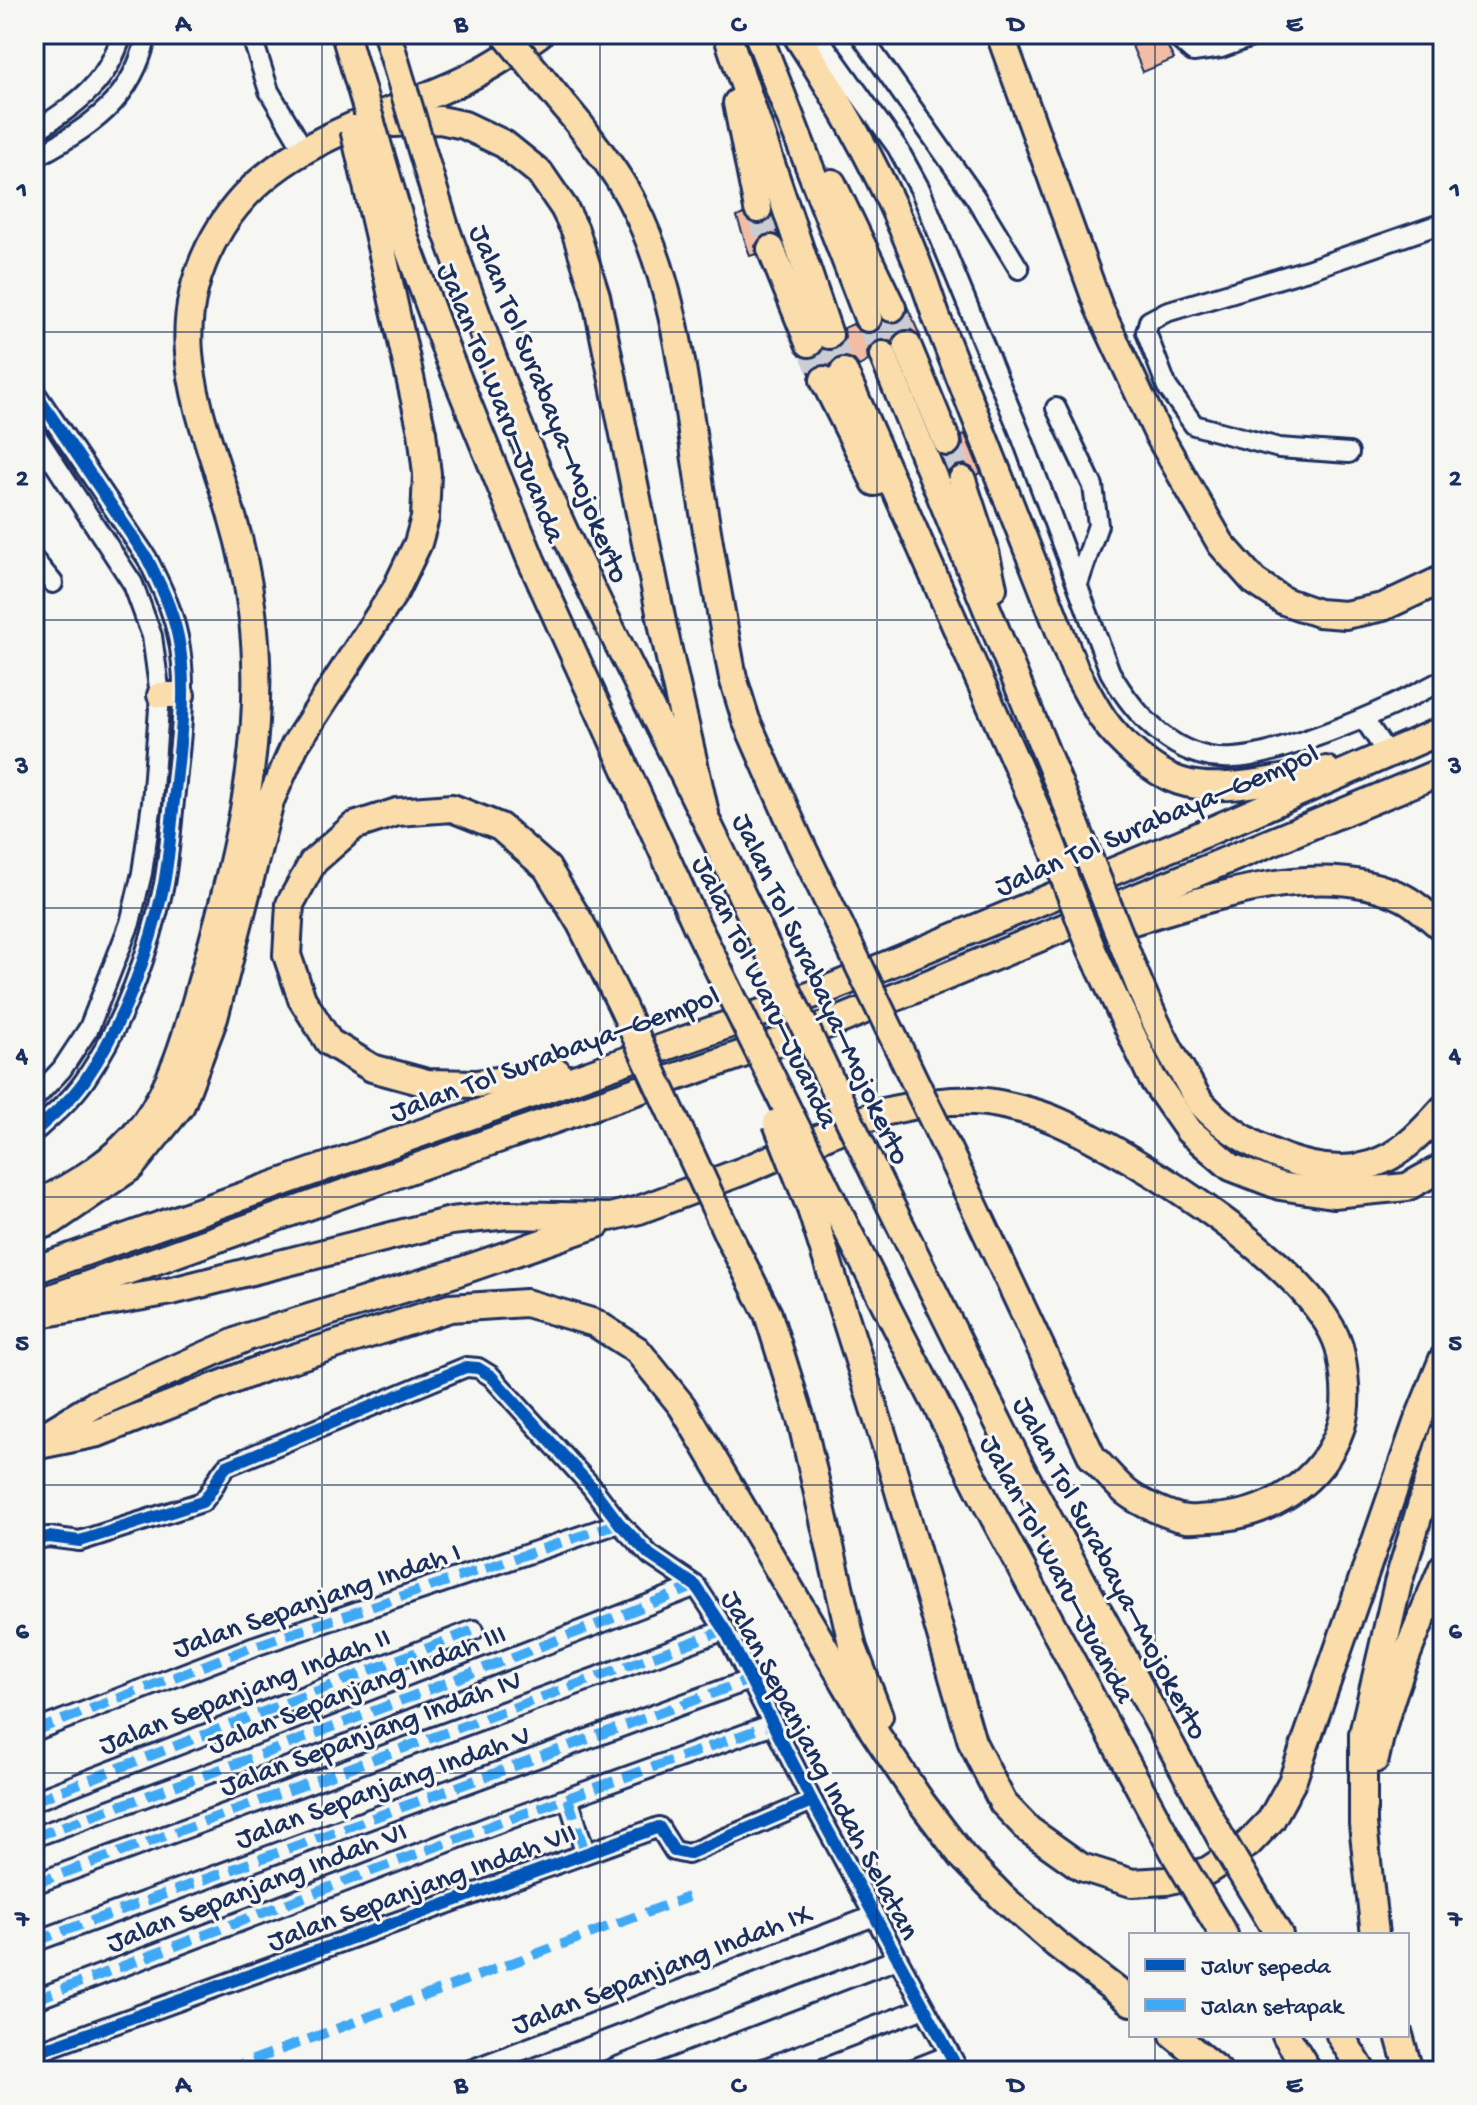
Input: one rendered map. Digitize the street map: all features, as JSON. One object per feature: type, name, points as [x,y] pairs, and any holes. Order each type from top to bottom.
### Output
[{"type":"highway","name":"Jalan Tol Surabaya–Mojokerto","points":[[387,34],[445,227],[509,400],[547,493],[627,664],[705,813],[877,1178],[1021,1468],[1125,1665],[1222,1840],[1278,1933]]},
{"type":"highway","points":[[34,1444],[96,1404],[247,1337],[455,1273],[639,1210],[743,1171],[861,1119],[902,1107],[950,1101],[996,1103],[1054,1119],[1114,1149],[1183,1193],[1272,1261],[1312,1300],[1332,1328],[1341,1354],[1345,1402],[1341,1425],[1333,1444],[1293,1492],[1237,1517],[1186,1519],[1127,1493],[1092,1457],[954,1163],[800,843],[746,720],[733,678],[685,386],[657,265],[634,206],[611,167],[580,125],[505,34]]},
{"type":"highway","points":[[34,1206],[107,1162],[143,1125],[170,1081],[228,890],[257,721],[256,647],[243,559],[198,415],[188,340],[189,308],[195,281],[206,255],[236,205],[257,182],[304,150],[481,72],[539,34]]},
{"type":"highway","points":[[724,34],[758,209]]},
{"type":"highway","points":[[724,34],[819,339],[771,249]]},
{"type":"highway","points":[[758,34],[779,89],[848,215],[880,313]]},
{"type":"highway","points":[[796,34],[895,212],[923,274],[936,316],[1075,670],[1103,720],[1137,757],[1178,781],[1212,786],[1265,782],[1381,759]]},
{"type":"highway","points":[[1000,34],[1099,308],[1158,434],[1221,544],[1254,581],[1284,601],[1318,613],[1345,615],[1383,607],[1438,587]]},
{"type":"highway","name":"Jalan Tol Waru–Juanda","points":[[345,36],[394,244],[454,372],[531,560],[822,1204],[1177,1857],[1223,1933]]},
{"type":"highway","points":[[331,136],[419,120],[464,125],[504,144],[525,159],[540,173],[564,208],[596,296],[664,632],[705,813]]},
{"type":"highway","points":[[34,1228],[52,1221],[131,1167],[181,1105],[214,1018],[270,801],[295,745],[395,591],[418,543],[425,518],[427,474],[394,244]]},
{"type":"highway","points":[[907,345],[947,442]]},
{"type":"highway","points":[[883,355],[1148,1009],[1173,1058],[1202,1104],[1240,1135],[1287,1160],[1335,1170],[1382,1161],[1420,1135],[1443,1109]]},
{"type":"highway","points":[[834,376],[957,628],[1050,840],[1092,950],[1152,1078],[1189,1131],[1231,1167],[1280,1186],[1333,1194],[1407,1187],[1443,1167]]},
{"type":"highway","points":[[962,480],[984,547],[1007,655]]},
{"type":"highway","name":"Jalan Tol Surabaya–Gempol","points":[[34,1270],[826,990],[1381,759],[1443,730]]},
{"type":"highway","name":"Jalan Tol Surabaya–Gempol","points":[[34,1305],[838,1021],[1443,771]]},
{"type":"highway","points":[[677,1041],[552,1073],[476,1084],[427,1083],[372,1068],[329,1042],[302,999],[287,955],[290,904],[313,862],[354,826],[397,812],[452,808],[500,827],[547,868],[581,924],[622,1006],[729,1237],[768,1314],[802,1423],[853,1648],[879,1717],[921,1802]]},
{"type":"highway","points":[[997,957],[1238,892],[1299,880],[1353,880],[1405,898],[1443,928]]},
{"type":"highway","points":[[822,1204],[830,1265],[890,1458],[972,1742],[1003,1803],[1029,1830],[1081,1867],[1132,1883],[1166,1881],[1207,1871],[1248,1844],[1271,1820],[1292,1782],[1417,1423],[1443,1359]]},
{"type":"highway","points":[[34,1315],[172,1291],[451,1221],[508,1215],[610,1217],[639,1210]]},
{"type":"highway","points":[[34,1444],[98,1433],[266,1367],[450,1308],[526,1303],[595,1323],[637,1350],[682,1406],[830,1658],[921,1802],[962,1856],[1002,1897],[1056,1944],[1129,2000]]},
{"type":"highway","points":[[1375,1933],[1363,1824],[1363,1734],[1398,1583],[1443,1434]]},
{"type":"highway","points":[[1363,1824],[1380,1734],[1413,1638],[1443,1567]]},
{"type":"highway","points":[[1176,2037],[1218,2071]]},
{"type":"highway","points":[[1287,2037],[1308,2071]]},
{"type":"highway","points":[[1341,2037],[1362,2071]]},
{"type":"highway","points":[[1400,2037],[1409,2071]]},
{"type":"street","points":[[34,132],[88,93],[105,75],[116,55],[122,34]]},
{"type":"street","points":[[34,158],[84,129],[122,94],[136,70],[147,34]]},
{"type":"street","points":[[251,34],[269,91],[304,150]]},
{"type":"street","points":[[816,34],[897,147],[926,202],[1017,423],[1110,672],[1148,725],[1181,745],[1214,757],[1241,757],[1274,750],[1364,719],[1443,680]]},
{"type":"street","points":[[860,34],[975,197],[1019,269]]},
{"type":"street","points":[[1173,34],[1193,52],[1221,48],[1260,34]]},
{"type":"street","points":[[897,147],[925,127]]},
{"type":"street","points":[[1349,453],[1279,448],[1194,425],[1167,387],[1146,332],[1149,321],[1157,315],[1316,267],[1443,223]]},
{"type":"street","points":[[34,391],[147,558],[172,612],[179,641],[142,873],[130,923],[89,1028],[62,1069],[34,1099]]},
{"type":"street","points":[[1056,408],[1093,486],[1098,525],[1078,584]]},
{"type":"street","points":[[34,432],[133,584],[171,695],[179,750],[164,883],[149,940],[131,990],[108,1041],[84,1082],[34,1132]]},
{"type":"street","points":[[34,560],[53,583]]},
{"type":"street","points":[[1364,719],[1381,759]]},
{"type":"street","name":"Jalan Sepanjang Indah Selatan","points":[[34,1539],[49,1537],[80,1541],[202,1502],[227,1466],[466,1367],[478,1368],[491,1376],[650,1555],[696,1586],[725,1630],[812,1801],[954,2063]]},
{"type":"street","name":"Jalan Sepanjang Indah I","points":[[34,1731],[255,1646],[619,1523]]},
{"type":"street","name":"Jalan Sepanjang Indah III","points":[[34,1837],[271,1751],[696,1586]]},
{"type":"street","name":"Jalan Sepanjang Indah II","points":[[34,1801],[474,1630]]},
{"type":"street","name":"Jalan Sepanjang Indah IV","points":[[34,1884],[725,1630]]},
{"type":"street","name":"Jalan Sepanjang Indah V","points":[[34,1942],[749,1680]]},
{"type":"street","name":"Jalan Sepanjang Indah VI","points":[[34,2000],[498,1823],[773,1724]]},
{"type":"street","points":[[568,1798],[585,1852]]},
{"type":"street","name":"Jalan Sepanjang Indah VII","points":[[34,2053],[659,1827],[674,1851],[688,1854],[812,1801]]},
{"type":"street","name":"Jalan Sepanjang Indah IX","points":[[468,2071],[874,1916]]},
{"type":"street","points":[[607,2071],[897,1959]]},
{"type":"street","points":[[758,2071],[924,2008]]},
{"type":"street","points":[[909,2071],[954,2063]]},
{"type":"building","points":[[1161,34],[1174,59],[1143,72],[1132,46]]},
{"type":"building","points":[[743,214],[752,224],[760,225],[772,216],[778,235],[764,235],[755,246],[756,254],[750,256],[737,217]]},
{"type":"building","points":[[907,306],[921,338],[910,329],[902,330],[892,342],[878,340],[871,345],[867,352],[868,361],[859,366],[853,359],[838,357],[830,366],[816,366],[810,374],[803,357],[814,358],[823,349],[833,350],[840,346],[845,337],[844,328],[853,324],[859,331],[873,333],[880,329],[883,321],[892,324],[900,322],[906,316]]},
{"type":"building","points":[[965,434],[981,473],[977,475],[964,464],[956,465],[948,472],[942,457],[952,457],[959,452],[963,445],[962,435]]},
{"type":"tunnel","points":[[758,209],[771,249]]},
{"type":"tunnel","points":[[892,308],[907,345]]},
{"type":"tunnel","points":[[868,318],[883,355]]},
{"type":"tunnel","points":[[829,335],[844,372]]},
{"type":"tunnel","points":[[809,343],[824,380]]},
{"type":"tunnel","points":[[947,442],[962,480]]},
{"type":"marked path","points":[[34,1731],[255,1646],[619,1523]]},
{"type":"marked path","points":[[34,1837],[271,1751],[696,1586]]},
{"type":"marked path","points":[[34,1801],[474,1630]]},
{"type":"marked path","points":[[34,1884],[725,1630]]},
{"type":"marked path","points":[[34,1942],[749,1680]]},
{"type":"marked path","points":[[34,2000],[498,1823],[773,1724]]},
{"type":"marked path","points":[[568,1798],[585,1852]]},
{"type":"marked path","points":[[224,2071],[688,1897]]},
{"type":"cycle path","points":[[34,391],[152,568],[175,626],[181,655],[183,691],[166,872],[143,960],[123,1011],[99,1058],[67,1101],[34,1132]]},
{"type":"cycle path","points":[[34,1539],[49,1537],[80,1541],[202,1502],[227,1466],[466,1367],[478,1368],[491,1376],[650,1555],[696,1586],[725,1630],[812,1801],[959,2071]]},
{"type":"cycle path","points":[[34,2053],[659,1827],[674,1851],[688,1854],[812,1801]]}]
